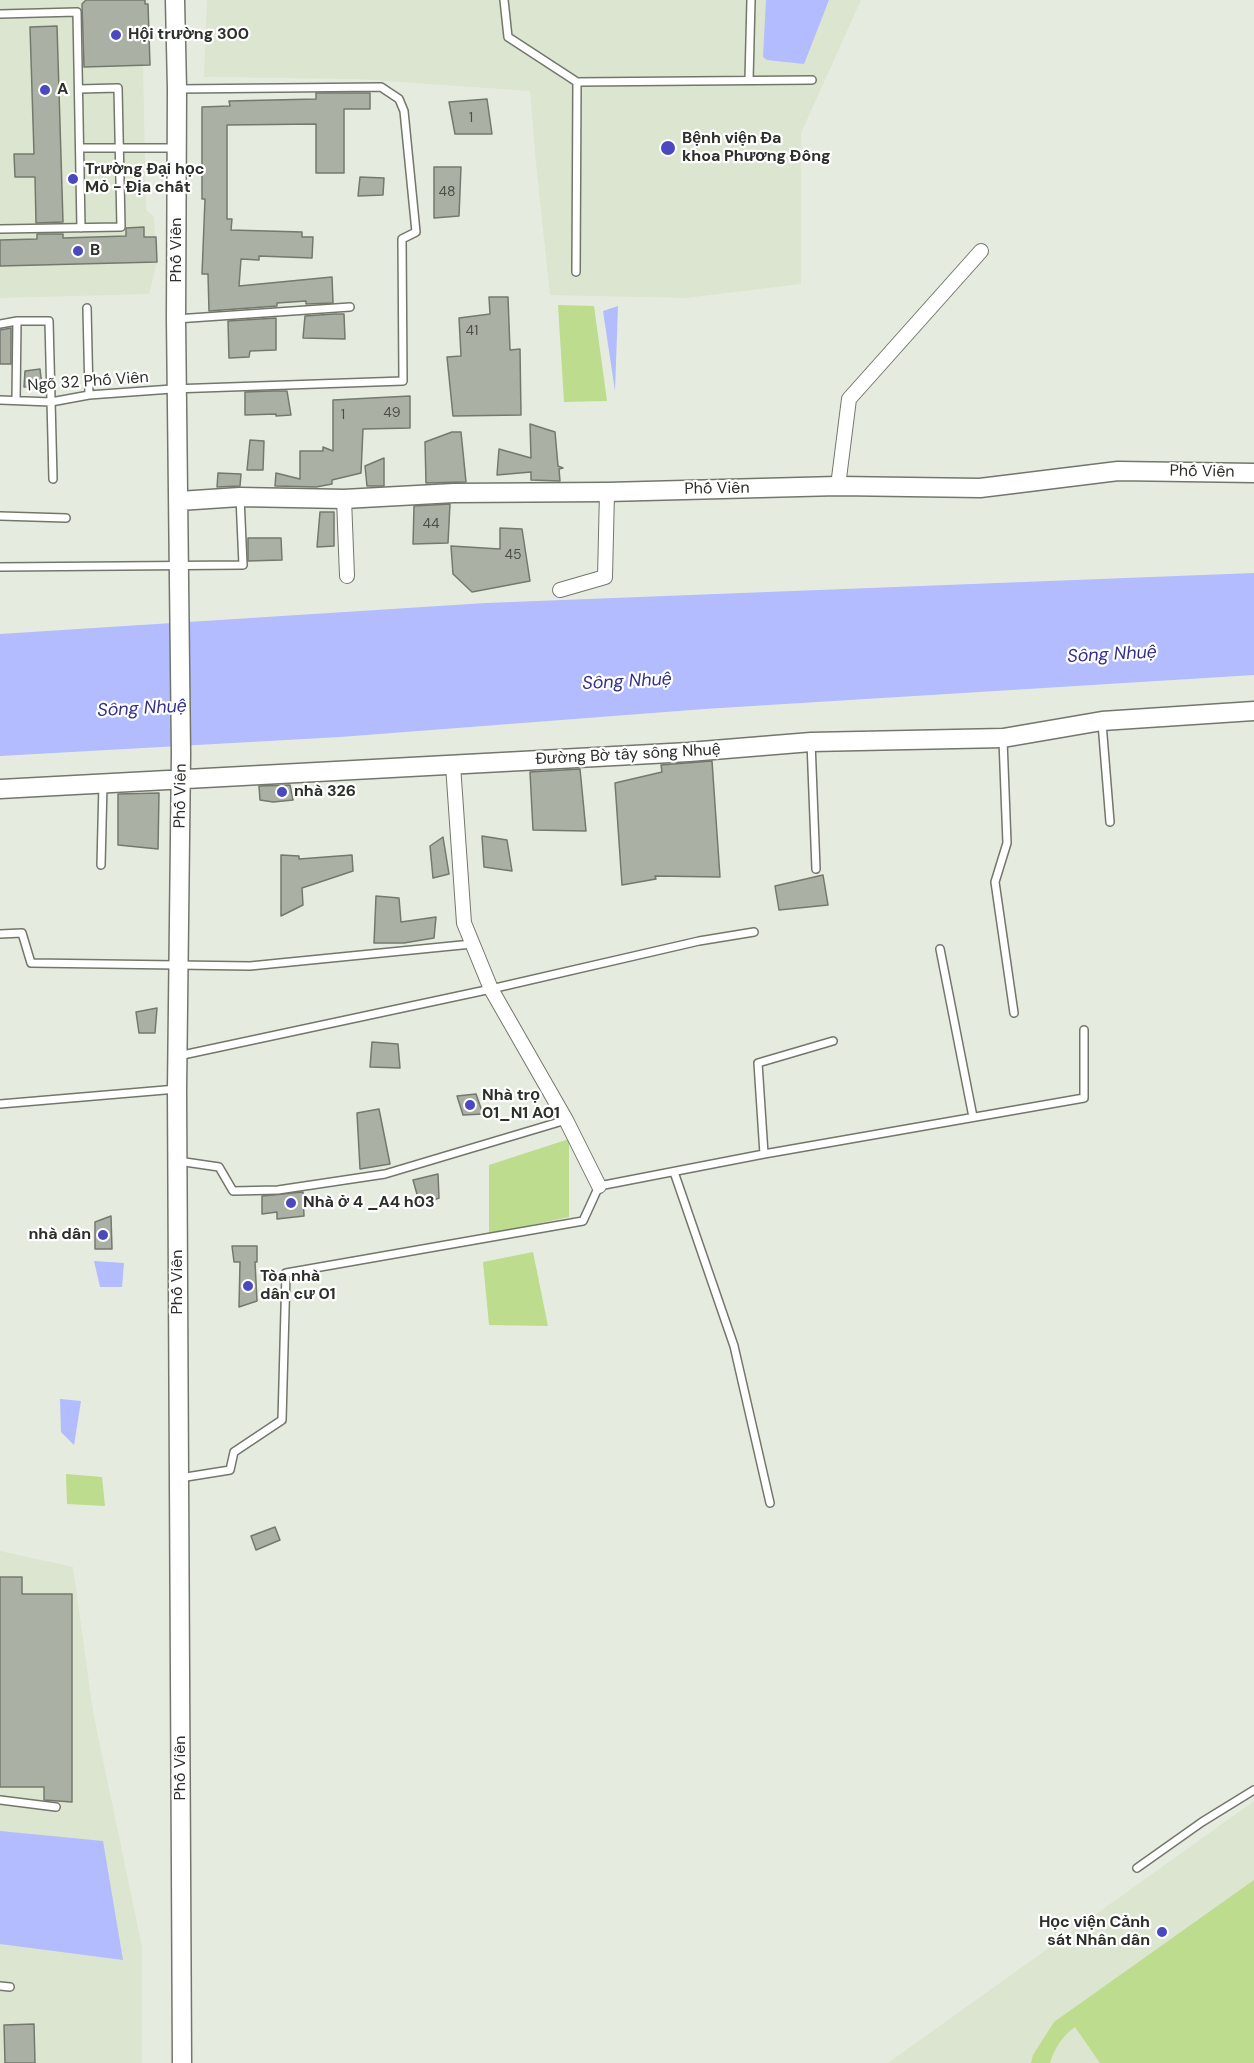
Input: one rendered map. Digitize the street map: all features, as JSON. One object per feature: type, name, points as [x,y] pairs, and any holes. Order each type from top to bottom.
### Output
[{"type":"street","name":"Phố Viên","points":[[175,0],[176,319],[182,754],[177,1089],[182,2063]]},
{"type":"street","points":[[838,486],[849,399],[981,251]]},
{"type":"street","name":"Phố Viên","points":[[179,501],[240,497],[344,499],[454,493],[838,486],[980,488],[1118,471],[1254,473]]},
{"type":"street","points":[[560,590],[605,577],[607,492]]},
{"type":"street","points":[[344,499],[347,576]]},
{"type":"street","name":"Đường Bờ tây sông Nhuệ","points":[[0,789],[678,752],[811,742],[1003,738],[1102,721],[1254,711]]},
{"type":"street","points":[[453,765],[464,923],[491,989],[566,1120],[599,1186]]},
{"type":"lane","points":[[504,0],[508,37],[577,82],[812,80]]},
{"type":"lane","points":[[749,80],[751,0]]},
{"type":"lane","points":[[0,14],[77,12],[81,228]]},
{"type":"lane","points":[[576,272],[577,82]]},
{"type":"lane","name":"Ngõ 32 Phố Viên","points":[[0,400],[51,402],[89,395],[403,381],[402,239],[416,232],[404,111],[399,99],[381,87],[177,89]]},
{"type":"lane","points":[[0,229],[121,227],[118,88],[80,89]]},
{"type":"lane","points":[[81,148],[177,148]]},
{"type":"lane","points":[[176,319],[350,307]]},
{"type":"lane","points":[[87,308],[89,395]]},
{"type":"lane","points":[[16,400],[17,321]]},
{"type":"lane","points":[[0,324],[17,321],[49,321],[53,479]]},
{"type":"lane","points":[[0,567],[243,565],[240,497]]},
{"type":"lane","points":[[0,516],[66,518]]},
{"type":"lane","points":[[1102,721],[1110,822]]},
{"type":"lane","points":[[1003,738],[1007,843],[995,882],[1014,1013]]},
{"type":"lane","points":[[811,742],[816,868]]},
{"type":"lane","points":[[101,866],[103,784]]},
{"type":"lane","points":[[178,1056],[491,989],[699,941],[754,932]]},
{"type":"lane","points":[[0,933],[22,933],[31,963],[250,966],[473,944]]},
{"type":"lane","points":[[940,949],[973,1117]]},
{"type":"lane","points":[[180,1478],[230,1470],[234,1452],[282,1420],[286,1273],[583,1221],[599,1186],[764,1154],[1084,1098],[1084,1030]]},
{"type":"lane","points":[[764,1154],[758,1063],[833,1041]]},
{"type":"lane","points":[[0,1104],[177,1089]]},
{"type":"lane","points":[[177,1160],[219,1167],[233,1191],[278,1190],[385,1174],[566,1120]]},
{"type":"lane","points":[[674,1172],[734,1346],[770,1503]]},
{"type":"lane","points":[[1137,1868],[1202,1822],[1254,1790]]},
{"type":"lane","points":[[0,1800],[56,1807]]},
{"type":"lane","points":[[0,1986],[10,1987]]},
{"type":"shaded area","name":"Trường Đại học Mỏ - Địa chất","points":[[0,0],[148,0],[150,65],[143,66],[146,210],[154,217],[157,262],[149,294],[0,298]]},
{"type":"shaded area","name":"Bệnh viện Đa khoa Phương Đông","points":[[207,0],[861,0],[801,133],[801,284],[686,298],[550,295],[530,91],[357,79],[204,77]]},
{"type":"shaded area","points":[[0,1551],[73,1567],[93,1712],[142,1947],[142,2063],[0,2063]]},
{"type":"shaded area","name":"Học viện Cảnh sát Nhân dân","points":[[1254,1801],[1254,2063],[888,2063]]},
{"type":"green space","points":[[558,305],[594,306],[607,401],[564,402]]},
{"type":"green space","points":[[569,1139],[569,1217],[489,1234],[489,1165]]},
{"type":"green space","points":[[533,1252],[548,1326],[489,1325],[483,1262]]},
{"type":"green space","points":[[66,1474],[102,1477],[105,1506],[67,1504]]},
{"type":"green space","points":[[1254,1880],[1254,2063],[1100,2063],[1075,2027],[1060,2043],[1050,2063],[1031,2063],[1033,2055],[1054,2022]]},
{"type":"water","points":[[766,0],[829,0],[804,64],[767,60],[763,57]]},
{"type":"water","points":[[618,306],[615,391],[603,311]]},
{"type":"water","name":"Sông Nhuệ","points":[[1254,573],[1254,675],[704,709],[340,737],[0,756],[0,634],[486,603]]},
{"type":"water","points":[[94,1261],[124,1263],[122,1287],[100,1287]]},
{"type":"water","points":[[60,1399],[81,1401],[74,1445],[61,1432]]},
{"type":"water","points":[[0,1831],[103,1841],[123,1960],[0,1944]]},
{"type":"building","name":"Hội trường 300","points":[[86,0],[145,0],[145,4],[148,4],[150,65],[84,67],[82,4]]},
{"type":"building","name":"A","points":[[57,26],[63,222],[36,223],[35,177],[15,177],[14,154],[34,154],[30,27]]},
{"type":"building","points":[[316,93],[370,93],[370,109],[344,109],[344,173],[316,173],[316,124],[227,125],[227,219],[232,219],[231,230],[302,232],[302,237],[313,237],[312,258],[259,256],[259,260],[241,259],[239,286],[332,277],[333,303],[306,304],[306,301],[277,303],[277,306],[209,311],[208,274],[202,274],[205,199],[202,199],[202,107],[230,106],[229,101],[316,99]]},
{"type":"building","points":[[487,99],[492,134],[455,134],[449,102]]},
{"type":"building","points":[[434,167],[461,167],[459,216],[434,218]]},
{"type":"building","points":[[360,177],[384,178],[383,195],[358,196]]},
{"type":"building","name":"B","points":[[144,227],[144,237],[156,237],[157,262],[0,266],[0,240],[37,239],[37,234],[63,234],[63,238],[126,236],[126,228]]},
{"type":"building","points":[[489,297],[508,297],[510,350],[520,349],[521,415],[453,416],[447,357],[461,356],[459,318],[490,314]]},
{"type":"building","points":[[344,314],[345,339],[303,338],[305,316]]},
{"type":"building","points":[[276,318],[276,350],[250,351],[249,357],[229,358],[228,321]]},
{"type":"building","points":[[11,328],[11,364],[0,364],[0,330]]},
{"type":"building","points":[[40,369],[42,386],[24,387],[25,371]]},
{"type":"building","points":[[287,391],[291,415],[245,415],[245,392]]},
{"type":"building","points":[[410,396],[410,428],[363,429],[361,473],[332,480],[332,484],[316,487],[275,486],[276,473],[300,479],[300,451],[323,451],[323,447],[333,451],[333,400]]},
{"type":"building","points":[[530,424],[555,432],[558,466],[563,468],[559,469],[560,481],[531,480],[531,472],[497,475],[499,449],[531,458]]},
{"type":"building","points":[[452,432],[461,432],[466,482],[426,483],[425,442]]},
{"type":"building","points":[[250,440],[264,441],[263,470],[247,470]]},
{"type":"building","points":[[384,458],[384,486],[367,486],[365,466]]},
{"type":"building","points":[[218,473],[241,474],[240,486],[217,487]]},
{"type":"building","points":[[450,504],[448,543],[413,544],[414,506]]},
{"type":"building","points":[[320,512],[334,512],[334,546],[317,547]]},
{"type":"building","points":[[500,528],[522,529],[530,581],[472,592],[453,574],[451,546],[500,549]]},
{"type":"building","points":[[248,538],[281,538],[282,560],[248,561]]},
{"type":"building","points":[[712,761],[720,877],[655,876],[656,879],[622,885],[615,783],[662,772],[661,765]]},
{"type":"building","points":[[580,769],[586,831],[533,830],[530,772]]},
{"type":"building","points":[[290,785],[293,800],[273,802],[260,800],[259,786]]},
{"type":"building","points":[[159,793],[158,849],[118,845],[118,794]]},
{"type":"building","points":[[482,836],[507,840],[512,871],[484,867]]},
{"type":"building","points":[[443,837],[449,874],[433,878],[430,846]]},
{"type":"building","points":[[281,855],[299,856],[299,859],[352,855],[353,871],[302,888],[303,905],[281,916]]},
{"type":"building","points":[[823,875],[828,905],[779,910],[775,886]]},
{"type":"building","points":[[376,896],[399,898],[401,922],[436,917],[434,938],[404,943],[374,943]]},
{"type":"building","points":[[157,1008],[155,1033],[139,1033],[136,1012]]},
{"type":"building","points":[[372,1042],[398,1044],[400,1068],[370,1067]]},
{"type":"building","name":"Nhà trọ 01_N1 A01","points":[[476,1094],[483,1114],[463,1115],[457,1096]]},
{"type":"building","points":[[379,1109],[390,1164],[360,1169],[357,1113]]},
{"type":"building","points":[[438,1174],[439,1198],[420,1205],[413,1180]]},
{"type":"building","name":"Nhà ở 4 _A4 h03","points":[[303,1192],[304,1216],[277,1219],[277,1212],[262,1214],[262,1196]]},
{"type":"building","name":"nhà dân","points":[[111,1216],[112,1249],[95,1249],[95,1222]]},
{"type":"building","points":[[232,1246],[257,1246],[257,1262],[255,1262],[257,1301],[239,1307],[240,1262],[234,1262]]},
{"type":"building","points":[[275,1527],[280,1540],[256,1550],[251,1536]]},
{"type":"building","points":[[0,1577],[22,1577],[22,1594],[72,1594],[72,1802],[44,1800],[44,1787],[0,1787]]},
{"type":"building","points":[[34,2024],[35,2063],[5,2063],[4,2025]]},
{"type":"place","name":"Hội trường 300","points":[[116,35]]},
{"type":"place","name":"A","points":[[45,90]]},
{"type":"place","name":"Bệnh viện Đa khoa Phương Đông","points":[[668,148]]},
{"type":"place","name":"Trường Đại học Mỏ - Địa chất","points":[[73,179]]},
{"type":"place","name":"B","points":[[78,251]]},
{"type":"place","name":"nhà 326","points":[[282,792]]},
{"type":"place","name":"Nhà trọ 01_N1 A01","points":[[470,1105]]},
{"type":"place","name":"Nhà ở 4 _A4 h03","points":[[291,1203]]},
{"type":"place","name":"nhà dân","points":[[103,1235]]},
{"type":"place","name":"Tòa nhà dân cư 01","points":[[248,1286]]},
{"type":"place","name":"Học viện Cảnh sát Nhân dân","points":[[1162,1932]]}]
